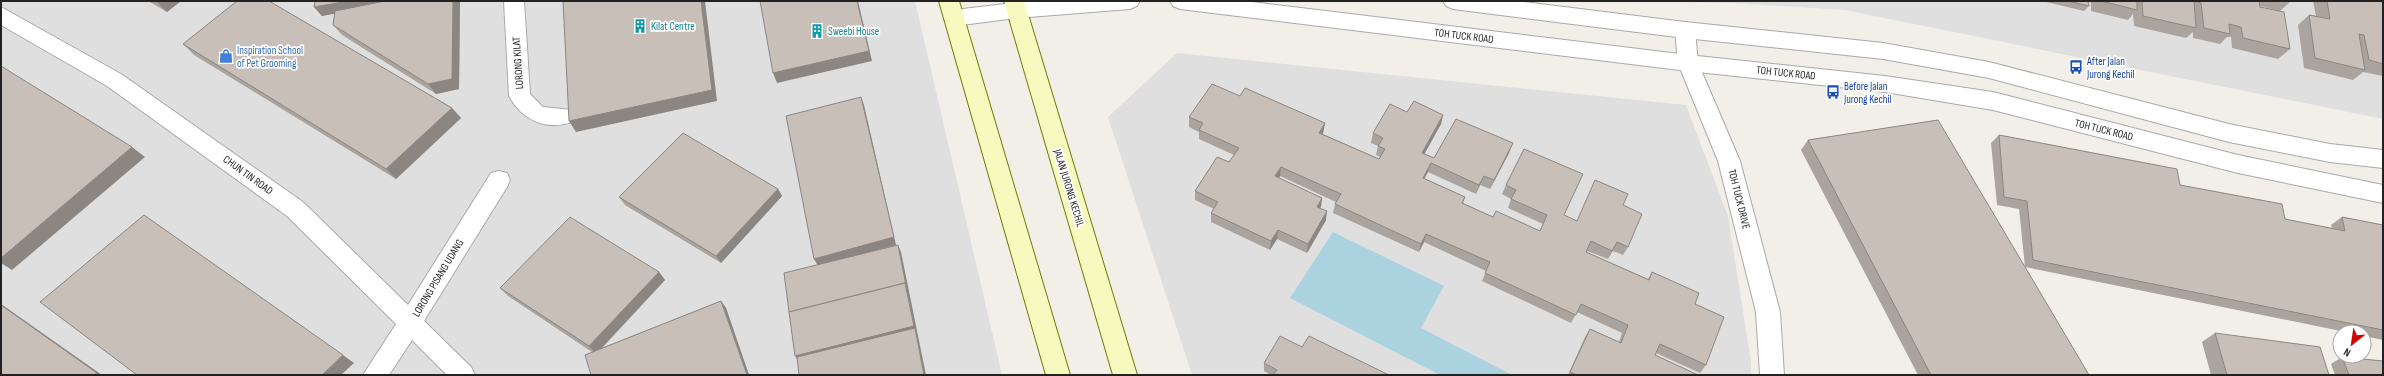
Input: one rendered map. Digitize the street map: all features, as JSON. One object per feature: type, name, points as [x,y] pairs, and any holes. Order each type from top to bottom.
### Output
[{"type":"main road","name":"JALAN JURONG KECHIL","points":[[1015,6],[1125,375]]},
{"type":"main road","points":[[952,10],[1058,375]]},
{"type":"street","name":"LORONG KILAT","points":[[514,1],[520,96],[528,108],[539,116],[564,116]]},
{"type":"street","points":[[952,10],[1130,1]]},
{"type":"street","name":"TOH TUCK ROAD","points":[[1180,1],[1688,63],[1885,84],[1993,102],[2238,164],[2383,194]]},
{"type":"street","points":[[1453,1],[1685,30],[1883,50],[1989,70],[2230,133],[2330,152],[2383,159]]},
{"type":"street","name":"CHUN TIN ROAD","points":[[1,15],[114,80],[295,210],[410,324],[464,375]]},
{"type":"street","name":"TOH TUCK DRIVE","points":[[1685,30],[1688,63],[1729,161],[1768,312],[1772,375]]},
{"type":"street","name":"LORONG PISANG UDANG","points":[[375,375],[410,324],[450,256],[499,180]]},
{"type":"shaded area","points":[[1,1],[915,1],[1002,375],[1,375]]},
{"type":"shaded area","points":[[1633,1],[2383,1],[2383,119],[1845,10],[1732,3]]},
{"type":"shaded area","points":[[1177,53],[1686,105],[1728,216],[1751,362],[1751,375],[1192,375],[1108,117]]},
{"type":"water","points":[[1333,232],[1444,286],[1421,328],[1512,375],[1440,375],[1290,298]]},
{"type":"building","points":[[237,1],[269,1],[452,108],[386,169],[183,44]]},
{"type":"building","points":[[315,1],[349,1],[314,7]]},
{"type":"building","points":[[385,1],[453,1],[452,79],[428,84],[333,25],[335,11]]},
{"type":"building","points":[[563,1],[701,1],[712,90],[569,121]]},
{"type":"building","name":"Sweebi House","points":[[760,1],[857,1],[869,51],[773,73]]},
{"type":"building","points":[[2068,1],[2088,1],[2089,6]]},
{"type":"building","points":[[2101,1],[2137,1],[2137,10]]},
{"type":"building","points":[[2142,1],[2194,1],[2196,28],[2143,16]]},
{"type":"building","points":[[2195,1],[2259,1],[2260,7],[2284,12],[2290,49],[2243,38],[2241,27],[2229,24],[2230,34],[2204,28],[2201,3]]},
{"type":"building","points":[[2327,1],[2383,1],[2383,64],[2369,60],[2364,35],[2359,34],[2365,70],[2315,58],[2309,15],[2330,19]]},
{"type":"building","points":[[1,66],[132,147],[1,258]]},
{"type":"building","points":[[1212,84],[1240,96],[1245,88],[1325,123],[1319,133],[1379,159],[1385,149],[1378,146],[1383,138],[1373,133],[1390,104],[1407,112],[1414,101],[1443,115],[1422,153],[1434,158],[1456,119],[1513,143],[1494,180],[1484,176],[1479,185],[1431,163],[1423,178],[1465,197],[1462,203],[1493,217],[1496,211],[1540,231],[1547,215],[1511,199],[1516,190],[1506,185],[1524,149],[1583,174],[1564,215],[1577,221],[1595,180],[1628,194],[1623,205],[1642,214],[1628,247],[1617,242],[1612,251],[1591,241],[1586,252],[1649,280],[1652,272],[1699,293],[1695,304],[1724,317],[1706,365],[1660,344],[1655,355],[1698,375],[1576,375],[1570,372],[1590,329],[1621,343],[1628,325],[1581,304],[1576,315],[1485,273],[1490,262],[1426,234],[1421,244],[1335,204],[1341,194],[1281,167],[1275,176],[1322,198],[1317,207],[1327,211],[1308,244],[1278,230],[1271,241],[1211,213],[1218,202],[1195,191],[1217,157],[1229,162],[1239,148],[1199,130],[1203,123],[1189,117]]},
{"type":"building","points":[[861,97],[894,237],[814,259],[786,116]]},
{"type":"building","points":[[1938,120],[2089,375],[1931,375],[1808,140]]},
{"type":"building","points":[[683,133],[778,189],[716,256],[619,197]]},
{"type":"building","points":[[1999,135],[2177,169],[2180,185],[2282,204],[2285,219],[2345,231],[2342,217],[2383,225],[2383,330],[2372,328],[2372,324],[2353,324],[2033,260],[2027,201],[2004,197]]},
{"type":"building","points":[[144,215],[343,355],[322,375],[137,375],[40,302]]},
{"type":"building","points":[[570,217],[659,272],[589,346],[500,288]]},
{"type":"building","points":[[898,245],[906,285],[905,283],[789,312],[784,273]]},
{"type":"building","points":[[905,283],[914,326],[795,356],[789,312]]},
{"type":"building","points":[[721,301],[747,375],[591,375],[585,355]]},
{"type":"building","points":[[1,305],[97,373],[94,375],[1,375]]},
{"type":"building","points":[[915,328],[924,375],[799,375],[797,357]]},
{"type":"building","points":[[2215,333],[2320,347],[2329,375],[2227,375]]},
{"type":"building","points":[[1280,336],[1302,347],[1309,336],[1389,375],[1273,375],[1277,370],[1264,363]]},
{"type":"building","points":[[2372,360],[2383,361],[2383,375],[2349,375],[2345,364],[2372,364]]},
{"type":"place","name":"Kilat Centre","points":[[640,26]]},
{"type":"place","name":"Sweebi House","points":[[817,31]]},
{"type":"place","name":"Inspiration School of Pet Grooming","points":[[226,56]]},
{"type":"place","name":"After Jalan Jurong Kechil","points":[[2076,67]]},
{"type":"place","name":"Before Jalan Jurong Kechil","points":[[1833,92]]}]
